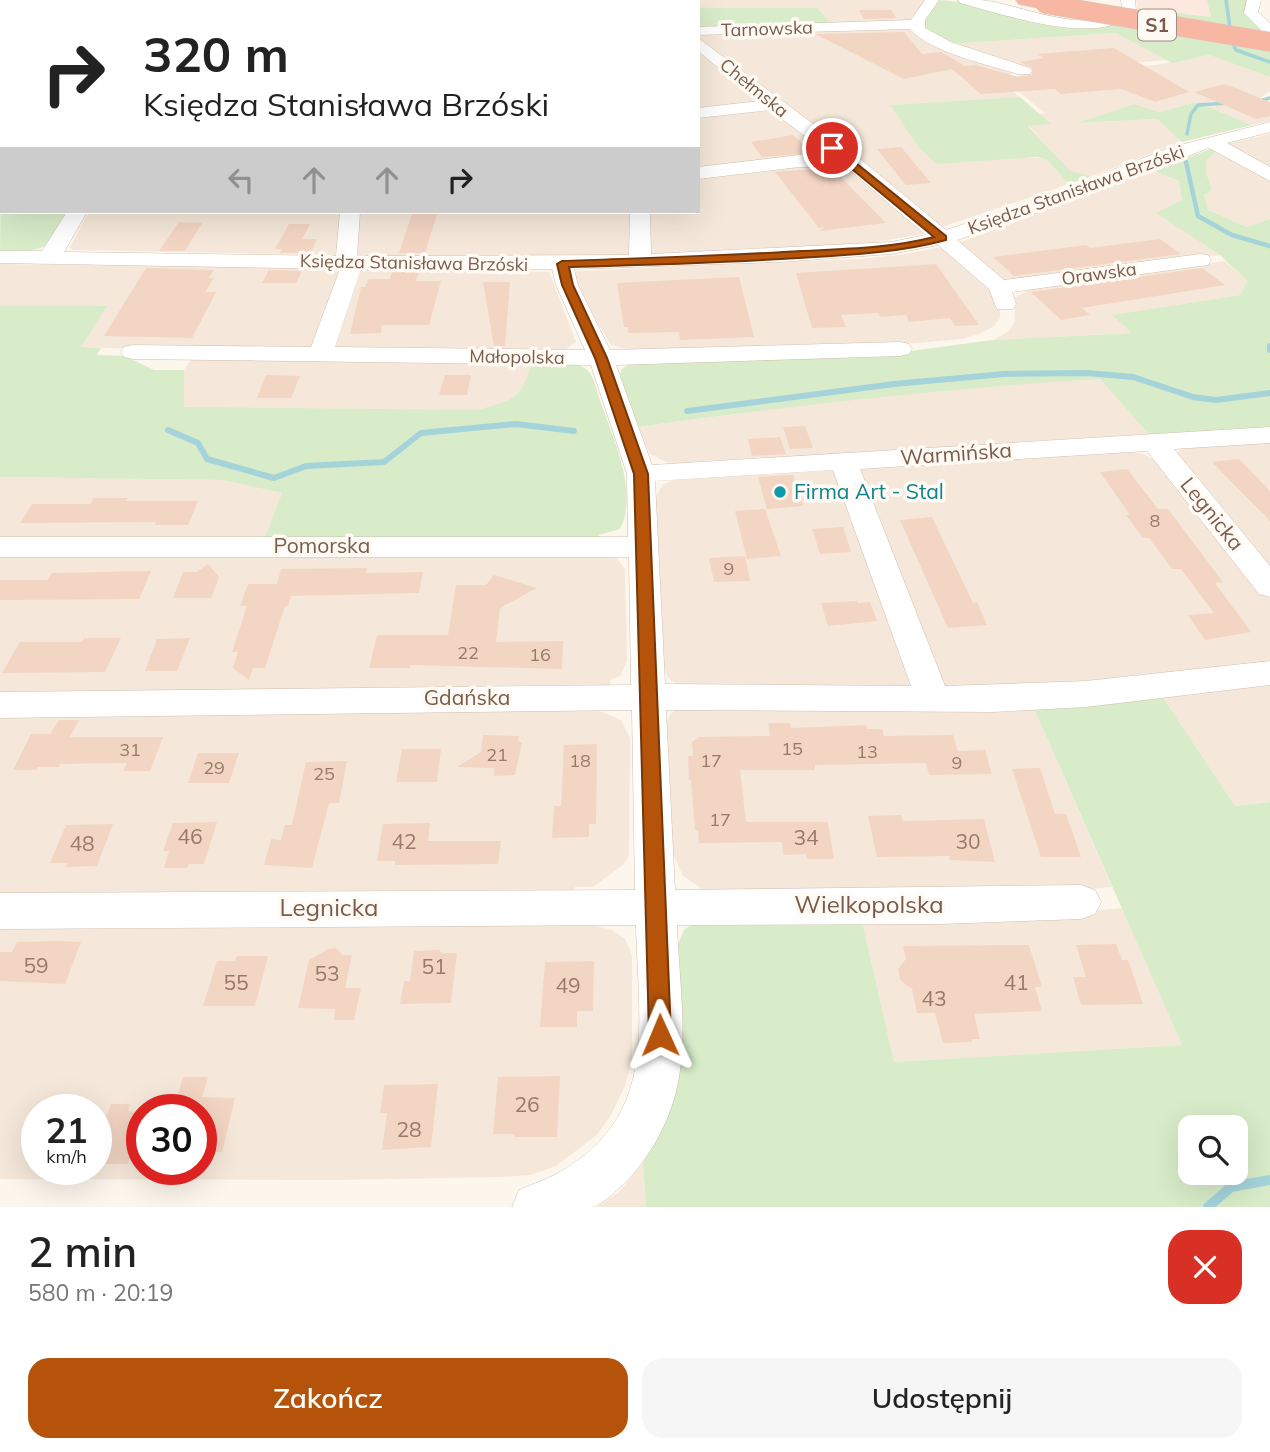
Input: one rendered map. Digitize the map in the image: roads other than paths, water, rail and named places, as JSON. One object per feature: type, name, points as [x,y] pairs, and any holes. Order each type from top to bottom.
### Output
[{"type":"highway","name":"S1","points":[[1025,0],[1148,18],[1268,29]]},
{"type":"highway","name":"S1","points":[[1049,2],[1131,21],[1270,42]]},
{"type":"street","points":[[447,0],[474,0]]},
{"type":"street","points":[[932,0],[917,24],[917,28],[925,35],[946,45],[1024,71]]},
{"type":"street","points":[[965,0],[1043,19],[1088,24],[1113,21],[1127,15],[1128,0]]},
{"type":"street","points":[[1254,0],[1251,13],[1268,29]]},
{"type":"street","name":"Tarnowska","points":[[700,31],[917,24]]},
{"type":"street","name":"Chełmska","points":[[700,45],[774,105],[852,162],[942,238]]},
{"type":"street","points":[[700,113],[774,105]]},
{"type":"street","name":"Księdza Stanisława Brzóski","points":[[0,257],[562,264],[891,248],[942,238],[1210,141],[1270,128]]},
{"type":"street","points":[[1210,141],[1270,175]]},
{"type":"street","points":[[700,173],[799,161],[852,162]]},
{"type":"street","points":[[49,258],[76,214]]},
{"type":"street","points":[[320,355],[350,262],[350,214]]},
{"type":"street","points":[[640,214],[640,262]]},
{"type":"street","name":"Orawska","points":[[942,238],[1002,296],[1200,260]]},
{"type":"street","points":[[536,1207],[575,1191],[608,1166],[631,1139],[652,1102],[661,1061],[641,474],[601,358],[567,285],[562,264]]},
{"type":"street","name":"Małopolska","points":[[133,352],[601,358],[900,349]]},
{"type":"street","name":"Warmińska","points":[[641,474],[1270,435]]},
{"type":"street","name":"Legnicka","points":[[1154,442],[1270,587]]},
{"type":"street","points":[[843,461],[933,700]]},
{"type":"street","name":"Pomorska","points":[[0,547],[643,547]]},
{"type":"street","name":"Gdańska","points":[[0,705],[648,697],[933,700],[1052,698],[1270,673]]},
{"type":"street","name":"Wielkopolska","points":[[657,905],[940,906],[1082,902]]},
{"type":"street","name":"Legnicka","points":[[0,911],[657,905]]},
{"type":"waterway","points":[[1226,0],[1232,42],[1236,50],[1270,62]]},
{"type":"waterway","points":[[1257,102],[1270,98]]},
{"type":"waterway","points":[[1187,134],[1191,114],[1198,105],[1228,103]]},
{"type":"waterway","points":[[1186,162],[1198,216],[1232,235],[1270,246]]},
{"type":"waterway","points":[[687,411],[894,384],[1004,374],[1087,373],[1133,377],[1193,397],[1216,400],[1270,393]]},
{"type":"waterway","points":[[168,430],[198,443],[207,459],[274,478],[306,466],[384,462],[421,433],[516,424],[574,431]]},
{"type":"waterway","points":[[1208,1207],[1231,1187],[1270,1180]]},
{"type":"place","name":"Firma Art - Stal","points":[[780,492]]}]
